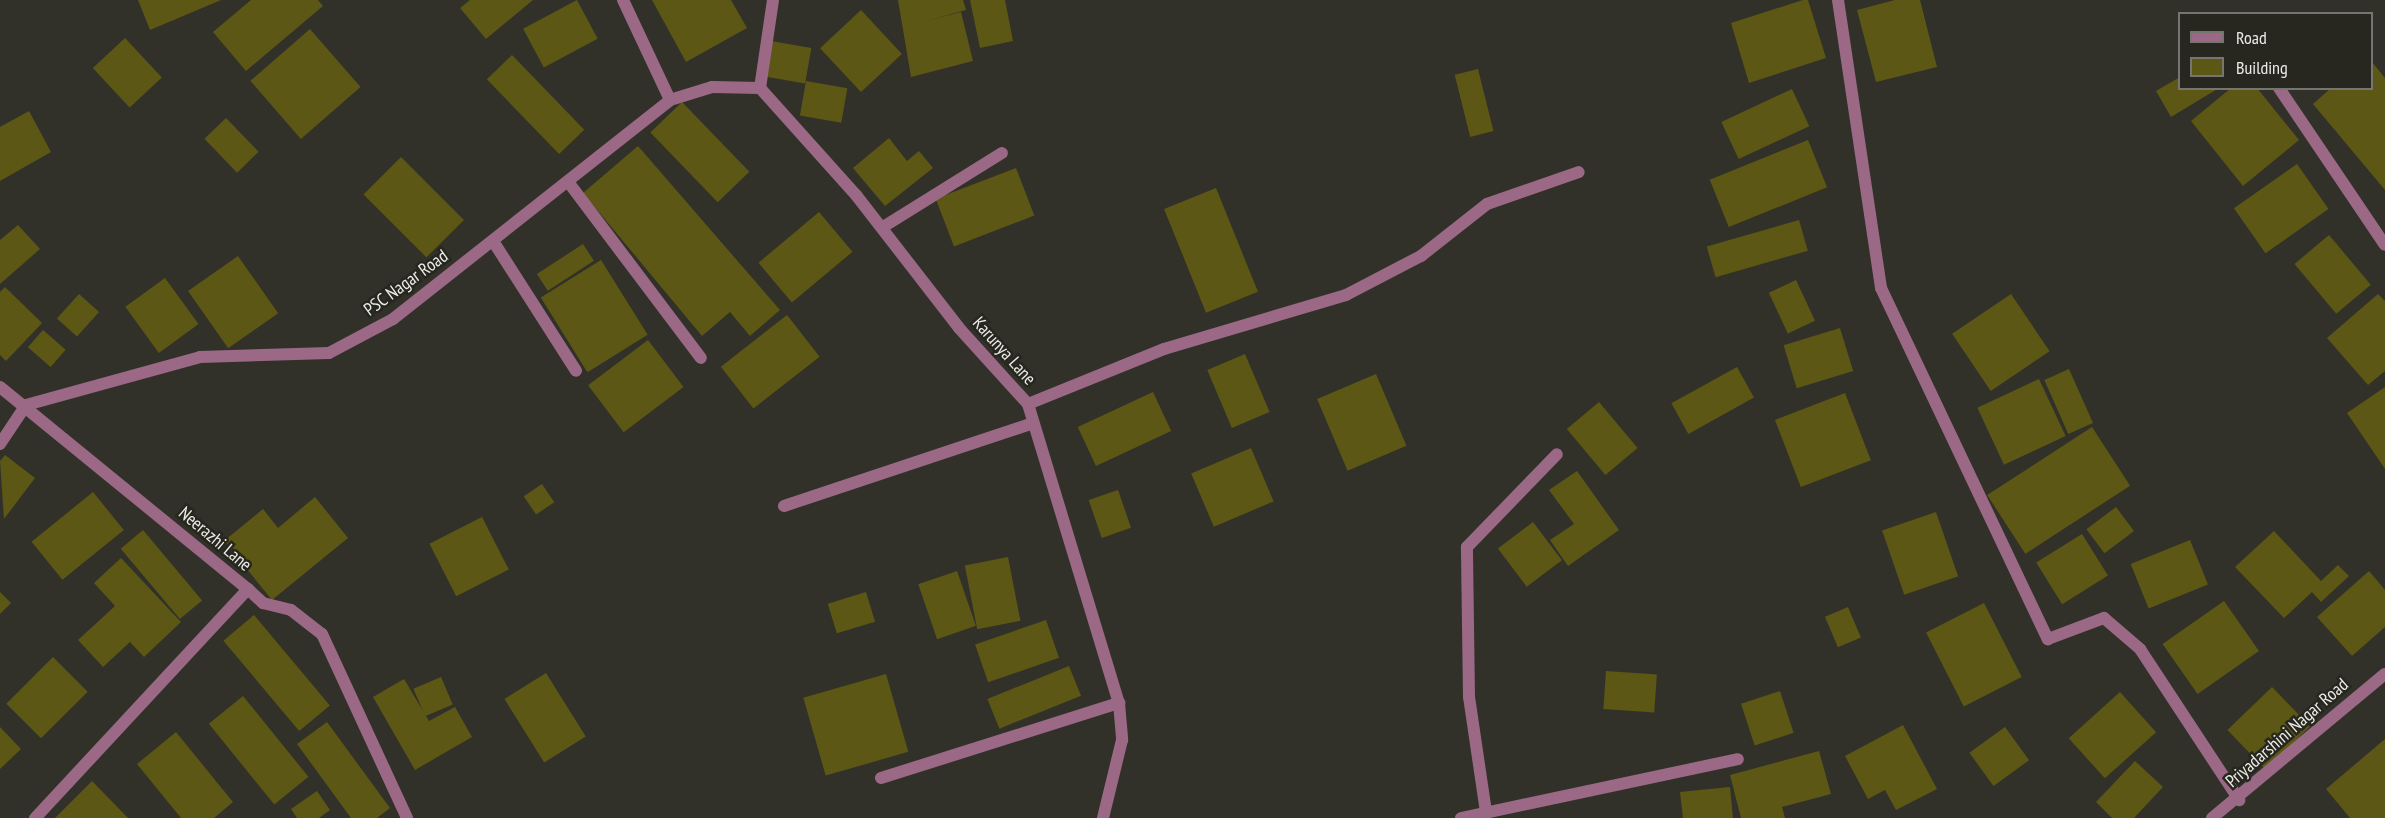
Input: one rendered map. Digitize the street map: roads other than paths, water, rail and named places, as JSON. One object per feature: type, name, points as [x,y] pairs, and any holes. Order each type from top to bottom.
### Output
[{"type":"street","points":[[623,0],[670,100]]},
{"type":"street","points":[[760,88],[773,0]]},
{"type":"street","points":[[1838,0],[1881,288],[2048,639],[2104,618],[2140,649],[2239,800]]},
{"type":"street","name":"PSC Nagar Road","points":[[26,405],[200,357],[329,353],[393,319],[569,183],[670,100],[712,87],[760,88]]},
{"type":"street","name":"Karunya Lane","points":[[760,88],[883,227],[959,328],[1028,404],[1119,703],[1122,740],[1103,818]]},
{"type":"street","points":[[2280,90],[2385,245]]},
{"type":"street","points":[[883,227],[1002,153]]},
{"type":"street","points":[[1028,404],[1164,349],[1230,333],[1346,295],[1421,256],[1486,204],[1579,172]]},
{"type":"street","points":[[569,183],[701,358]]},
{"type":"street","points":[[493,241],[576,371]]},
{"type":"street","name":"Neerazhi Lane","points":[[0,387],[26,405],[248,589],[35,818]]},
{"type":"street","points":[[0,444],[26,405]]},
{"type":"street","points":[[784,506],[1034,423]]},
{"type":"street","points":[[1486,812],[1469,697],[1467,547],[1557,454]]},
{"type":"street","points":[[248,589],[263,603],[291,610],[322,634],[407,818]]},
{"type":"street","name":"Priyadarshini Nagar Road","points":[[2212,818],[2239,800],[2385,674]]},
{"type":"street","points":[[881,778],[1119,703]]},
{"type":"street","points":[[1461,818],[1738,759]]}]
